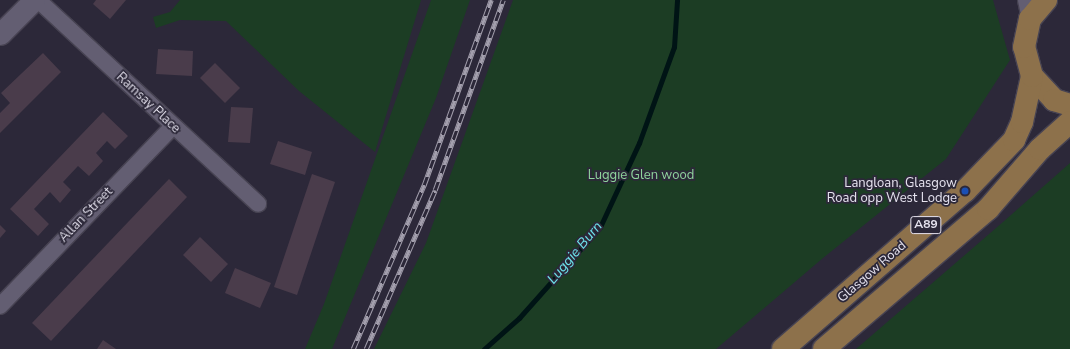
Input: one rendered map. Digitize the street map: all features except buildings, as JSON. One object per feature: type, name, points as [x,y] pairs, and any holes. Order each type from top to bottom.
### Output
[{"type":"main road","name":"Glasgow Road","points":[[1046,0],[1028,9],[1024,47],[1032,76],[1054,100],[1070,105]]},
{"type":"main road","name":"Glasgow Road","points":[[783,349],[990,168],[1014,140],[1022,122],[1032,76]]},
{"type":"main road","name":"Glasgow Road","points":[[824,349],[988,209],[1040,149],[1070,122]]},
{"type":"street","points":[[0,34],[34,0]]},
{"type":"street","name":"Ramsay Place","points":[[38,0],[258,204]]},
{"type":"street","name":"Allan Street","points":[[0,306],[173,126]]},
{"type":"green space","points":[[180,0],[421,0],[375,152],[299,91],[226,21],[180,20],[156,28],[153,17],[170,12]]},
{"type":"green space","points":[[431,0],[470,0],[436,98],[332,349],[305,349],[324,304]]},
{"type":"green space","name":"Luggie Glen wood","points":[[513,0],[993,0],[1010,60],[946,159],[823,258],[716,349],[374,349],[426,243]]},
{"type":"green space","points":[[1070,163],[1070,349],[856,349],[1003,222]]},
{"type":"waterway","name":"Luggie Burn","points":[[484,349],[519,318],[600,227],[639,143],[674,47],[677,0]]},
{"type":"railway","points":[[353,349],[424,185],[491,0]]},
{"type":"railway","points":[[366,349],[435,190],[503,0]]},
{"type":"place","name":"Langloan, Glasgow Road opp West Lodge","points":[[965,191]]}]
